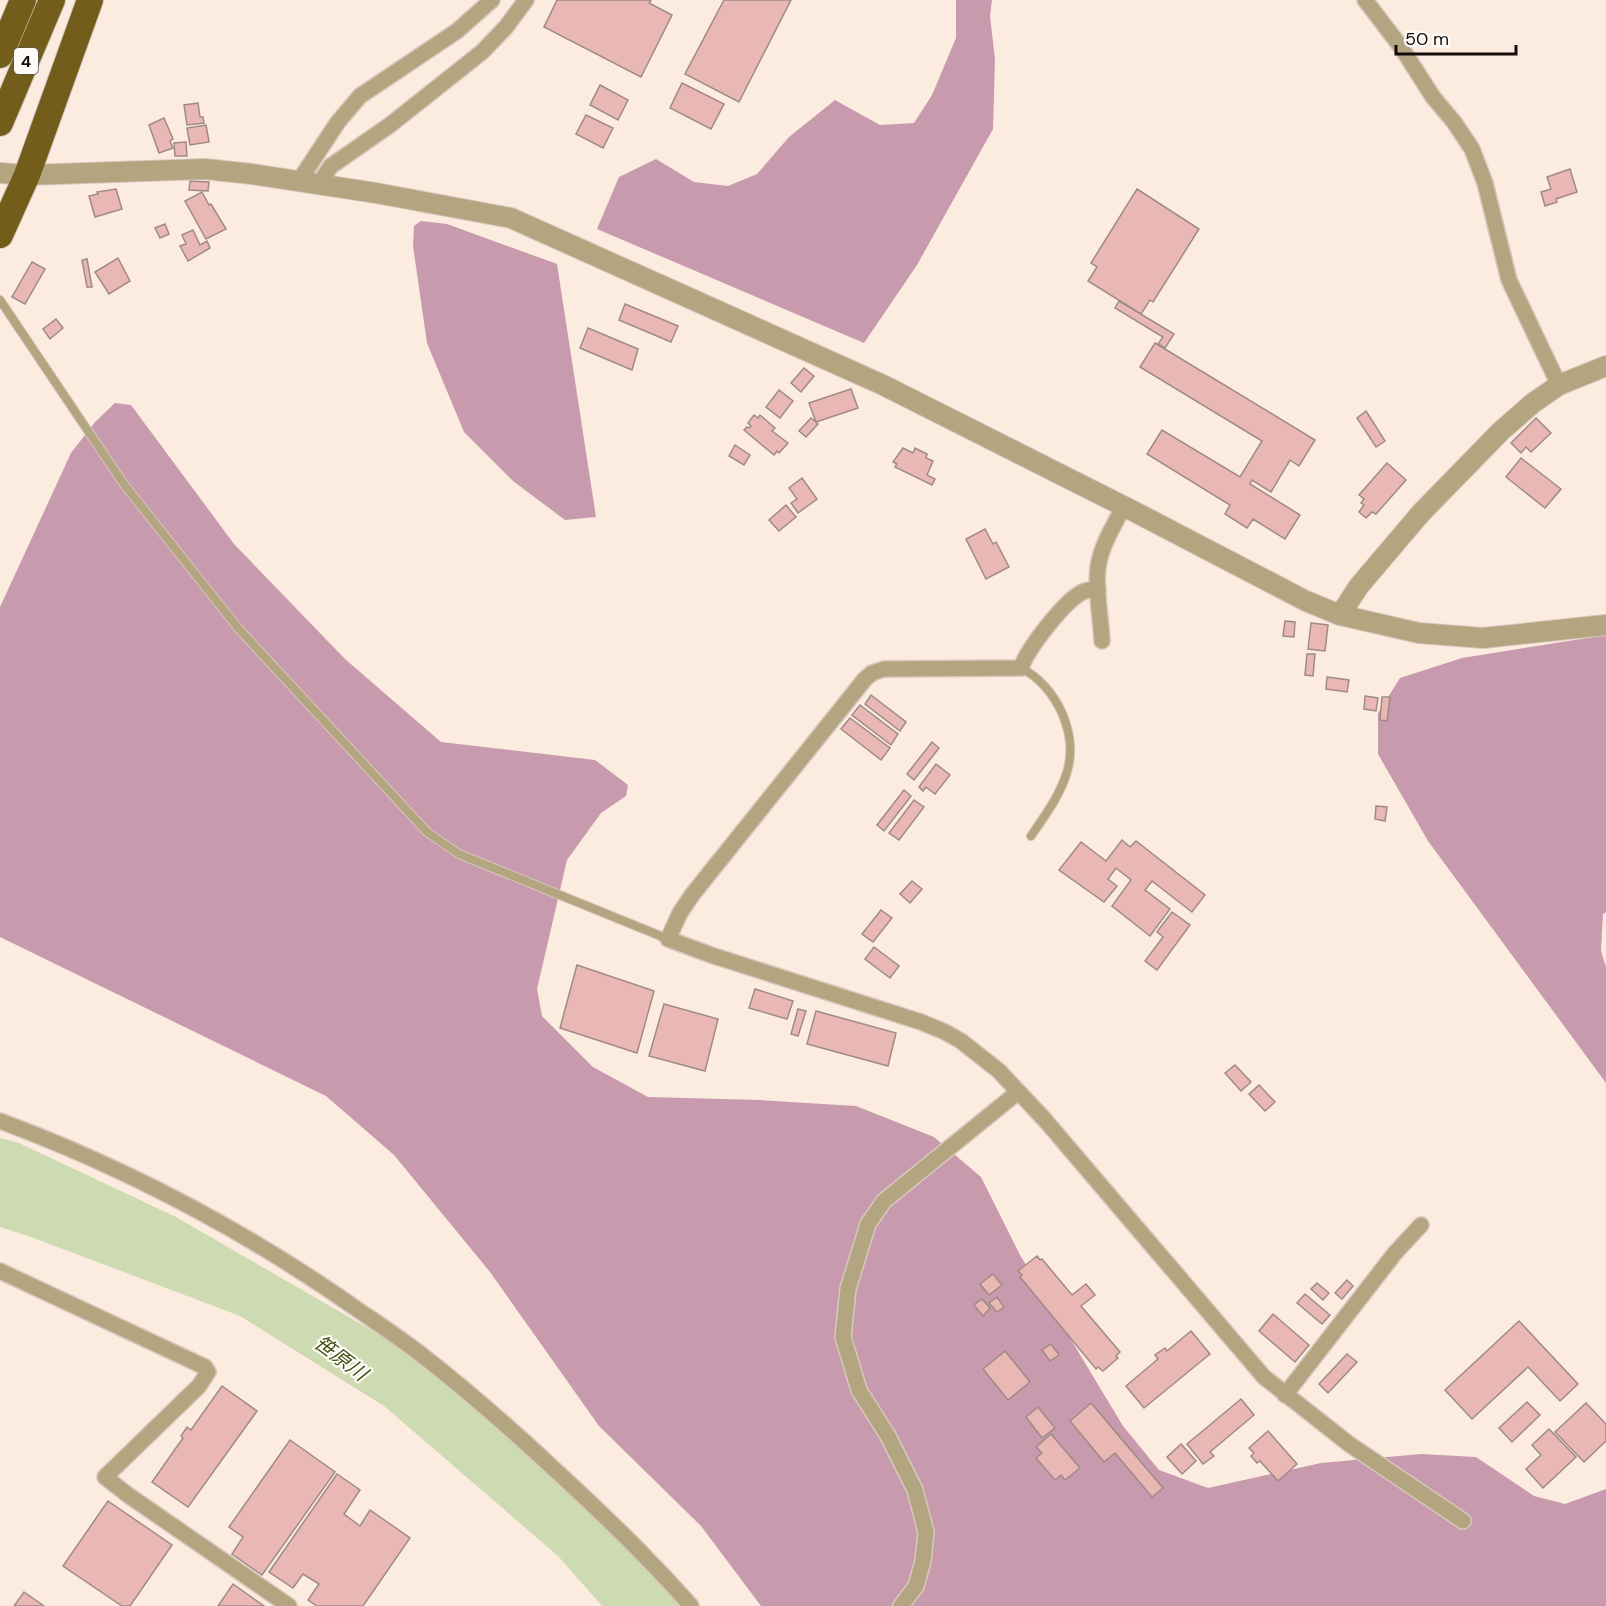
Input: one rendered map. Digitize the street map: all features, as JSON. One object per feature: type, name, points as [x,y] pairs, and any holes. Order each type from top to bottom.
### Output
[{"type":"highway","name":"4","points":[[0,55],[23,0]]},
{"type":"highway","name":"4","points":[[0,123],[52,0]]},
{"type":"highway","points":[[0,235],[27,175],[90,0]]},
{"type":"street","points":[[299,181],[338,122],[360,96],[457,31],[492,0]]},
{"type":"street","points":[[322,184],[331,166],[390,125],[482,52],[506,27],[526,0]]},
{"type":"street","points":[[1365,0],[1401,47],[1433,97],[1454,122],[1472,149],[1485,183],[1509,280],[1559,385]]},
{"type":"street","points":[[0,173],[27,175],[206,169],[322,184],[511,219],[883,385],[1124,506],[1306,601],[1340,615],[1419,633],[1483,638],[1606,625]]},
{"type":"street","points":[[1340,615],[1359,586],[1421,513],[1501,431],[1533,403],[1559,385],[1606,366]]},
{"type":"street","points":[[1102,641],[1098,589],[1100,558],[1124,506]]},
{"type":"street","points":[[1098,589],[1083,592],[1067,605],[1024,658],[1021,668],[893,669],[872,673],[853,692],[692,895],[680,913],[668,939],[921,1022],[945,1032],[999,1071],[1053,1129],[1264,1377],[1349,1444],[1463,1521]]},
{"type":"street","points":[[902,1606],[916,1586],[923,1561],[926,1532],[915,1490],[888,1436],[859,1390],[850,1364],[843,1336],[848,1289],[868,1224],[884,1201],[1018,1092]]},
{"type":"street","points":[[0,1121],[52,1141],[153,1186],[263,1247],[422,1354],[516,1434],[653,1562],[691,1606]]},
{"type":"street","points":[[1285,1395],[1395,1253],[1421,1225]]},
{"type":"street","points":[[0,1270],[205,1367],[208,1372],[199,1386],[105,1477],[289,1606]]},
{"type":"lane","points":[[0,300],[123,483],[238,628],[428,832],[459,854],[668,939]]},
{"type":"lane","points":[[1021,668],[1030,672],[1047,689],[1064,717],[1070,739],[1069,763],[1065,778],[1031,836]]},
{"type":"shaded area","points":[[956,0],[992,0],[990,16],[995,59],[993,129],[917,265],[864,343],[597,229],[619,177],[656,159],[694,182],[728,186],[757,174],[789,137],[835,100],[880,125],[914,123],[932,95],[956,38]]},
{"type":"shaded area","points":[[421,221],[447,224],[557,264],[596,517],[565,520],[513,481],[464,432],[427,343],[413,246],[414,226]]},
{"type":"shaded area","points":[[115,403],[131,405],[234,544],[345,659],[441,742],[595,760],[628,785],[626,796],[601,813],[567,860],[537,989],[542,1016],[593,1067],[648,1097],[760,1100],[856,1106],[934,1137],[981,1177],[1020,1255],[1123,1426],[1159,1470],[1208,1488],[1321,1463],[1421,1454],[1476,1457],[1534,1496],[1565,1504],[1606,1489],[1606,1606],[761,1606],[701,1526],[599,1426],[490,1272],[394,1155],[326,1096],[0,937],[0,607],[71,453],[95,422]]},
{"type":"shaded area","points":[[1606,635],[1606,912],[1603,914],[1601,951],[1606,967],[1606,1083],[1428,841],[1378,754],[1378,713],[1400,678],[1462,658]]},
{"type":"water","name":"笹原川","points":[[0,1138],[19,1143],[176,1217],[411,1353],[563,1477],[692,1606],[602,1606],[558,1556],[384,1406],[240,1316],[0,1227]]},
{"type":"building","points":[[557,0],[651,0],[649,3],[672,15],[641,77],[544,27]]},
{"type":"building","points":[[724,0],[791,0],[739,102],[685,74]]},
{"type":"building","points":[[682,83],[724,104],[711,129],[670,108]]},
{"type":"building","points":[[600,85],[628,100],[618,120],[590,105]]},
{"type":"building","points":[[198,103],[200,117],[203,117],[204,123],[187,125],[184,105]]},
{"type":"building","points":[[586,115],[613,128],[603,148],[576,134]]},
{"type":"building","points":[[164,118],[173,139],[170,141],[173,148],[159,153],[149,125]]},
{"type":"building","points":[[206,125],[209,142],[190,145],[187,128]]},
{"type":"building","points":[[186,142],[187,156],[175,156],[174,143]]},
{"type":"building","points":[[1570,169],[1577,192],[1556,199],[1557,202],[1545,206],[1541,192],[1551,189],[1547,177]]},
{"type":"building","points":[[190,181],[209,182],[208,191],[189,190]]},
{"type":"building","points":[[116,189],[122,209],[95,217],[89,196],[98,194],[97,192]]},
{"type":"building","points":[[1137,189],[1199,229],[1153,302],[1150,300],[1141,314],[1088,281],[1097,267],[1091,263]]},
{"type":"building","points":[[202,192],[226,229],[206,239],[185,201]]},
{"type":"building","points":[[165,224],[169,234],[160,238],[155,228]]},
{"type":"building","points":[[193,230],[200,245],[207,241],[210,248],[188,261],[180,246],[186,244],[182,235]]},
{"type":"building","points":[[118,258],[130,281],[109,294],[95,272]]},
{"type":"building","points":[[87,259],[92,287],[87,287],[82,260]]},
{"type":"building","points":[[32,262],[45,269],[25,304],[12,297]]},
{"type":"building","points":[[1119,301],[1174,334],[1165,348],[1158,344],[1163,337],[1115,308]]},
{"type":"building","points":[[625,304],[678,326],[671,342],[619,320]]},
{"type":"building","points":[[56,319],[63,328],[50,339],[43,329]]},
{"type":"building","points":[[588,328],[638,349],[632,370],[580,348]]},
{"type":"building","points":[[1155,343],[1315,440],[1299,466],[1290,460],[1271,492],[1252,480],[1250,484],[1300,515],[1285,539],[1253,519],[1247,528],[1225,514],[1230,505],[1147,454],[1162,430],[1240,477],[1262,441],[1140,367]]},
{"type":"building","points":[[804,368],[814,376],[801,392],[791,383]]},
{"type":"building","points":[[851,389],[858,408],[816,422],[809,403]]},
{"type":"building","points":[[779,390],[793,401],[780,418],[766,407]]},
{"type":"building","points":[[1366,411],[1385,441],[1376,447],[1357,418]]},
{"type":"building","points":[[754,415],[758,418],[760,415],[775,428],[772,431],[788,443],[779,453],[777,451],[774,455],[744,430],[751,426],[748,423]]},
{"type":"building","points":[[811,418],[818,424],[806,437],[799,431]]},
{"type":"building","points":[[1536,418],[1551,433],[1531,452],[1526,447],[1521,453],[1511,443]]},
{"type":"building","points":[[735,445],[750,455],[744,465],[729,456]]},
{"type":"building","points":[[903,448],[913,453],[915,448],[927,454],[926,458],[933,461],[927,475],[935,479],[932,485],[895,467],[897,464],[893,462]]},
{"type":"building","points":[[1521,458],[1561,489],[1545,508],[1506,477]]},
{"type":"building","points":[[1387,463],[1406,480],[1376,514],[1372,512],[1366,518],[1359,512],[1364,505],[1361,503],[1364,499],[1359,495]]},
{"type":"building","points":[[802,478],[817,499],[798,513],[791,503],[797,499],[789,488]]},
{"type":"building","points":[[786,505],[796,517],[779,531],[769,520]]},
{"type":"building","points":[[985,529],[993,544],[996,542],[1009,567],[986,579],[966,539]]},
{"type":"building","points":[[1285,621],[1295,622],[1294,637],[1283,636]]},
{"type":"building","points":[[1311,623],[1328,625],[1325,651],[1308,649]]},
{"type":"building","points":[[1307,654],[1315,654],[1313,676],[1305,675]]},
{"type":"building","points":[[1327,677],[1349,680],[1347,692],[1326,689]]},
{"type":"building","points":[[871,695],[906,722],[900,731],[865,704]]},
{"type":"building","points":[[1365,696],[1378,698],[1376,711],[1364,709]]},
{"type":"building","points":[[1382,697],[1390,697],[1387,721],[1380,720]]},
{"type":"building","points":[[860,705],[898,734],[891,745],[852,715]]},
{"type":"building","points":[[850,718],[890,748],[881,760],[841,729]]},
{"type":"building","points":[[932,742],[939,748],[914,780],[907,774]]},
{"type":"building","points":[[936,764],[950,775],[935,794],[926,787],[923,791],[919,787]]},
{"type":"building","points":[[904,790],[911,796],[884,831],[877,825]]},
{"type":"building","points":[[914,800],[924,807],[899,840],[889,833]]},
{"type":"building","points":[[1376,806],[1387,807],[1385,821],[1375,819]]},
{"type":"building","points":[[1122,840],[1130,847],[1136,841],[1205,895],[1192,912],[1152,881],[1145,890],[1170,909],[1150,936],[1112,906],[1131,880],[1116,868],[1108,879],[1117,886],[1104,902],[1059,870],[1081,842],[1106,861]]},
{"type":"building","points":[[912,881],[922,889],[910,903],[900,894]]},
{"type":"building","points":[[881,910],[892,918],[873,942],[862,934]]},
{"type":"building","points":[[1172,912],[1190,925],[1157,970],[1145,961],[1163,937],[1157,932]]},
{"type":"building","points":[[874,947],[899,966],[890,978],[865,959]]},
{"type":"building","points":[[577,965],[654,991],[637,1053],[560,1028]]},
{"type":"building","points":[[755,989],[793,1001],[787,1019],[749,1008]]},
{"type":"building","points":[[664,1004],[718,1019],[705,1071],[649,1056]]},
{"type":"building","points":[[798,1009],[806,1011],[798,1036],[791,1034]]},
{"type":"building","points":[[816,1011],[896,1033],[888,1066],[807,1044]]},
{"type":"building","points":[[1235,1065],[1251,1082],[1241,1091],[1225,1073]]},
{"type":"building","points":[[1259,1085],[1275,1102],[1265,1111],[1249,1094]]},
{"type":"building","points":[[1037,1256],[1072,1295],[1086,1284],[1095,1295],[1081,1306],[1120,1352],[1116,1356],[1118,1358],[1103,1371],[1098,1367],[1096,1369],[1020,1277],[1022,1275],[1018,1271]]},
{"type":"building","points":[[993,1274],[1002,1285],[989,1295],[980,1284]]},
{"type":"building","points":[[1347,1280],[1353,1286],[1342,1299],[1335,1293]]},
{"type":"building","points":[[1317,1283],[1329,1293],[1323,1300],[1311,1289]]},
{"type":"building","points":[[1305,1294],[1330,1315],[1322,1324],[1297,1303]]},
{"type":"building","points":[[997,1297],[1004,1307],[997,1312],[989,1303]]},
{"type":"building","points":[[982,1299],[990,1308],[983,1316],[974,1305]]},
{"type":"building","points":[[1273,1314],[1309,1345],[1295,1362],[1259,1331]]},
{"type":"building","points":[[1519,1321],[1578,1384],[1560,1401],[1528,1367],[1472,1419],[1445,1390]]},
{"type":"building","points":[[1191,1331],[1210,1354],[1144,1408],[1126,1386],[1158,1359],[1155,1355],[1165,1348],[1167,1351]]},
{"type":"building","points":[[1051,1344],[1059,1355],[1050,1361],[1042,1350]]},
{"type":"building","points":[[1005,1351],[1030,1382],[1008,1400],[983,1369]]},
{"type":"building","points":[[1347,1354],[1357,1362],[1328,1393],[1319,1384]]},
{"type":"building","points":[[222,1386],[257,1411],[188,1507],[152,1482],[183,1438],[181,1436],[187,1427],[191,1430]]},
{"type":"building","points":[[1241,1399],[1254,1415],[1210,1452],[1214,1456],[1203,1464],[1187,1444]]},
{"type":"building","points":[[1527,1402],[1540,1415],[1512,1442],[1499,1428]]},
{"type":"building","points":[[1091,1403],[1163,1488],[1152,1497],[1115,1453],[1104,1462],[1070,1421]]},
{"type":"building","points":[[1586,1403],[1606,1424],[1606,1441],[1584,1462],[1555,1432]]},
{"type":"building","points":[[1038,1407],[1055,1428],[1042,1438],[1026,1417]]},
{"type":"building","points":[[1549,1429],[1576,1457],[1543,1488],[1526,1469],[1541,1455],[1532,1445]]},
{"type":"building","points":[[1268,1431],[1297,1464],[1278,1481],[1260,1461],[1257,1463],[1251,1456],[1254,1453],[1249,1448]]},
{"type":"building","points":[[1051,1434],[1080,1468],[1065,1480],[1061,1475],[1055,1480],[1036,1458],[1042,1453],[1036,1447]]},
{"type":"building","points":[[290,1440],[335,1472],[262,1575],[232,1554],[243,1537],[229,1527]]},
{"type":"building","points":[[1181,1444],[1196,1461],[1182,1474],[1167,1457]]},
{"type":"building","points":[[337,1474],[360,1490],[344,1514],[360,1526],[370,1510],[410,1538],[363,1606],[317,1606],[308,1600],[319,1584],[303,1574],[293,1588],[269,1572]]},
{"type":"building","points":[[108,1501],[172,1545],[130,1606],[122,1606],[63,1566]]},
{"type":"building","points":[[233,1584],[264,1606],[218,1606]]},
{"type":"building","points":[[24,1592],[44,1606],[14,1606]]}]
